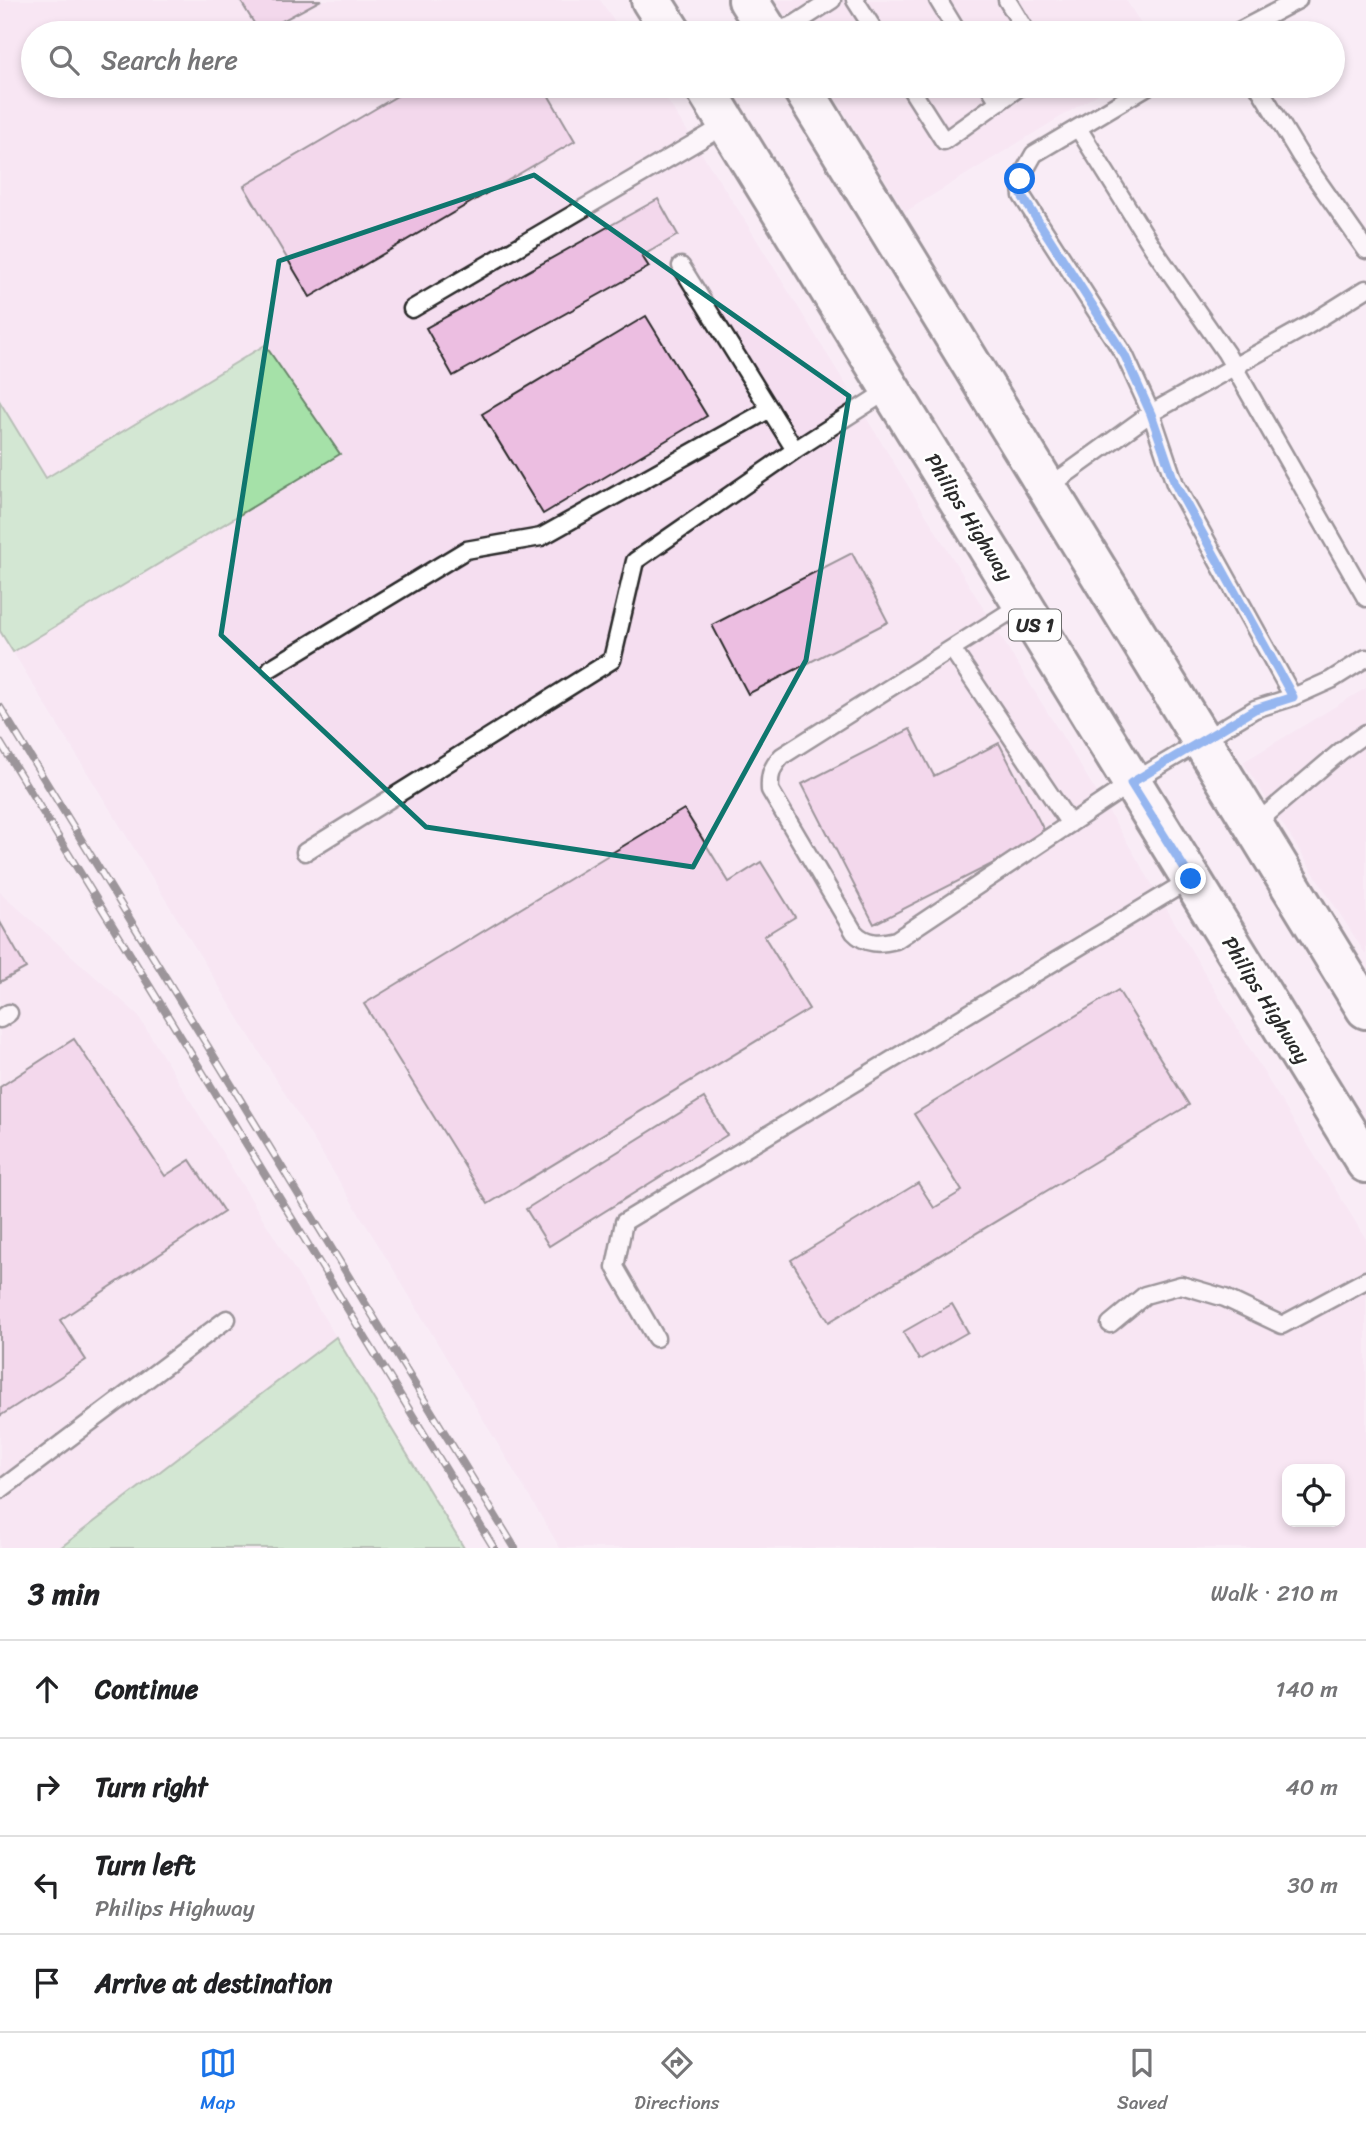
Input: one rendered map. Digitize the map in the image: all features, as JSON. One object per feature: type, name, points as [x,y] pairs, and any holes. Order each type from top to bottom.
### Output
[{"type":"main road","points":[[651,0],[664,21]]},
{"type":"main road","points":[[748,0],[762,21]]},
{"type":"main road","name":"Philips Highway","points":[[711,98],[1366,1163]]},
{"type":"main road","points":[[808,98],[1366,1009]]},
{"type":"lane","points":[[800,21],[832,0]]},
{"type":"lane","points":[[855,0],[868,21]]},
{"type":"lane","points":[[938,0],[951,21]]},
{"type":"lane","points":[[1007,0],[1020,21]]},
{"type":"lane","points":[[1259,21],[1298,0]]},
{"type":"lane","points":[[917,98],[944,141],[1004,98]]},
{"type":"lane","points":[[996,98],[999,102]]},
{"type":"lane","points":[[1128,98],[1034,154],[1020,179],[1022,196],[1125,356],[1151,414],[1175,484],[1293,697]]},
{"type":"lane","points":[[1265,98],[1301,157],[1366,250]]},
{"type":"lane","points":[[412,309],[727,124]]},
{"type":"lane","points":[[1078,128],[1153,248],[1226,353],[1366,598]]},
{"type":"lane","points":[[681,266],[795,450]]},
{"type":"lane","points":[[1048,488],[1151,414],[1307,326],[1366,289]]},
{"type":"lane","points":[[305,852],[612,660],[635,562],[795,450],[890,389]]},
{"type":"lane","points":[[271,668],[466,550],[541,537],[770,409]]},
{"type":"lane","points":[[1022,604],[782,756],[773,766],[769,776],[770,790],[853,932],[860,939],[873,943],[896,940],[1131,783],[1255,709],[1293,697],[1331,680],[1366,658]]},
{"type":"lane","points":[[952,649],[1070,824]]},
{"type":"lane","points":[[1253,825],[1366,733]]},
{"type":"lane","points":[[656,1338],[615,1267],[624,1222],[1191,879]]},
{"type":"lane","points":[[1110,1324],[1145,1296],[1181,1285],[1226,1298],[1282,1325],[1366,1280]]},
{"type":"lane","points":[[0,1490],[227,1319]]},
{"type":"highlighted area","points":[[534,175],[849,396],[806,660],[693,867],[426,827],[221,635],[279,261]]},
{"type":"shaded area","points":[[0,0],[600,0],[615,21],[21,21],[21,98],[666,98],[739,211],[1118,827],[1366,1239],[1366,1548],[560,1548],[395,1272],[13,652],[339,454],[265,345],[45,479],[0,402]]},
{"type":"shaded area","points":[[775,0],[1126,0],[1139,21],[788,21]]},
{"type":"shaded area","points":[[835,98],[1091,98],[905,212]]},
{"type":"shaded area","points":[[1366,688],[1366,955],[1243,762]]},
{"type":"shaded area","points":[[0,892],[137,1014],[336,1337],[60,1548],[0,1548]]},
{"type":"green space","points":[[265,345],[340,454],[13,652],[0,631],[0,402],[46,478]]},
{"type":"green space","points":[[336,1337],[464,1548],[60,1548]]},
{"type":"building","points":[[240,0],[321,0],[282,21],[253,21]]},
{"type":"building","points":[[394,98],[550,98],[575,141],[310,297],[244,186]]},
{"type":"building","points":[[658,199],[678,235],[642,256],[649,267],[453,376],[426,328]]},
{"type":"building","points":[[646,316],[707,416],[543,514],[482,414]]},
{"type":"building","points":[[852,553],[888,622],[748,694],[712,625]]},
{"type":"building","points":[[910,729],[934,776],[999,743],[1047,836],[874,924],[802,784]]},
{"type":"building","points":[[684,809],[729,882],[761,862],[795,917],[764,936],[809,1009],[488,1204],[364,1004]]},
{"type":"building","points":[[0,922],[26,968],[0,982]]},
{"type":"building","points":[[1118,990],[1189,1105],[829,1322],[791,1260],[918,1183],[934,1208],[962,1191],[914,1114]]},
{"type":"building","points":[[74,1039],[165,1176],[190,1160],[224,1212],[60,1320],[86,1360],[0,1416],[0,1087]]},
{"type":"building","points":[[704,1098],[727,1135],[549,1246],[526,1209]]},
{"type":"building","points":[[952,1304],[968,1332],[919,1360],[903,1332]]},
{"type":"railway","points":[[0,707],[515,1548]]},
{"type":"railway","points":[[0,742],[494,1548]]},
{"type":"route","points":[[1020,179],[1022,196],[1125,356],[1151,414],[1175,484],[1293,697],[1255,709],[1131,783],[1191,879]]}]
